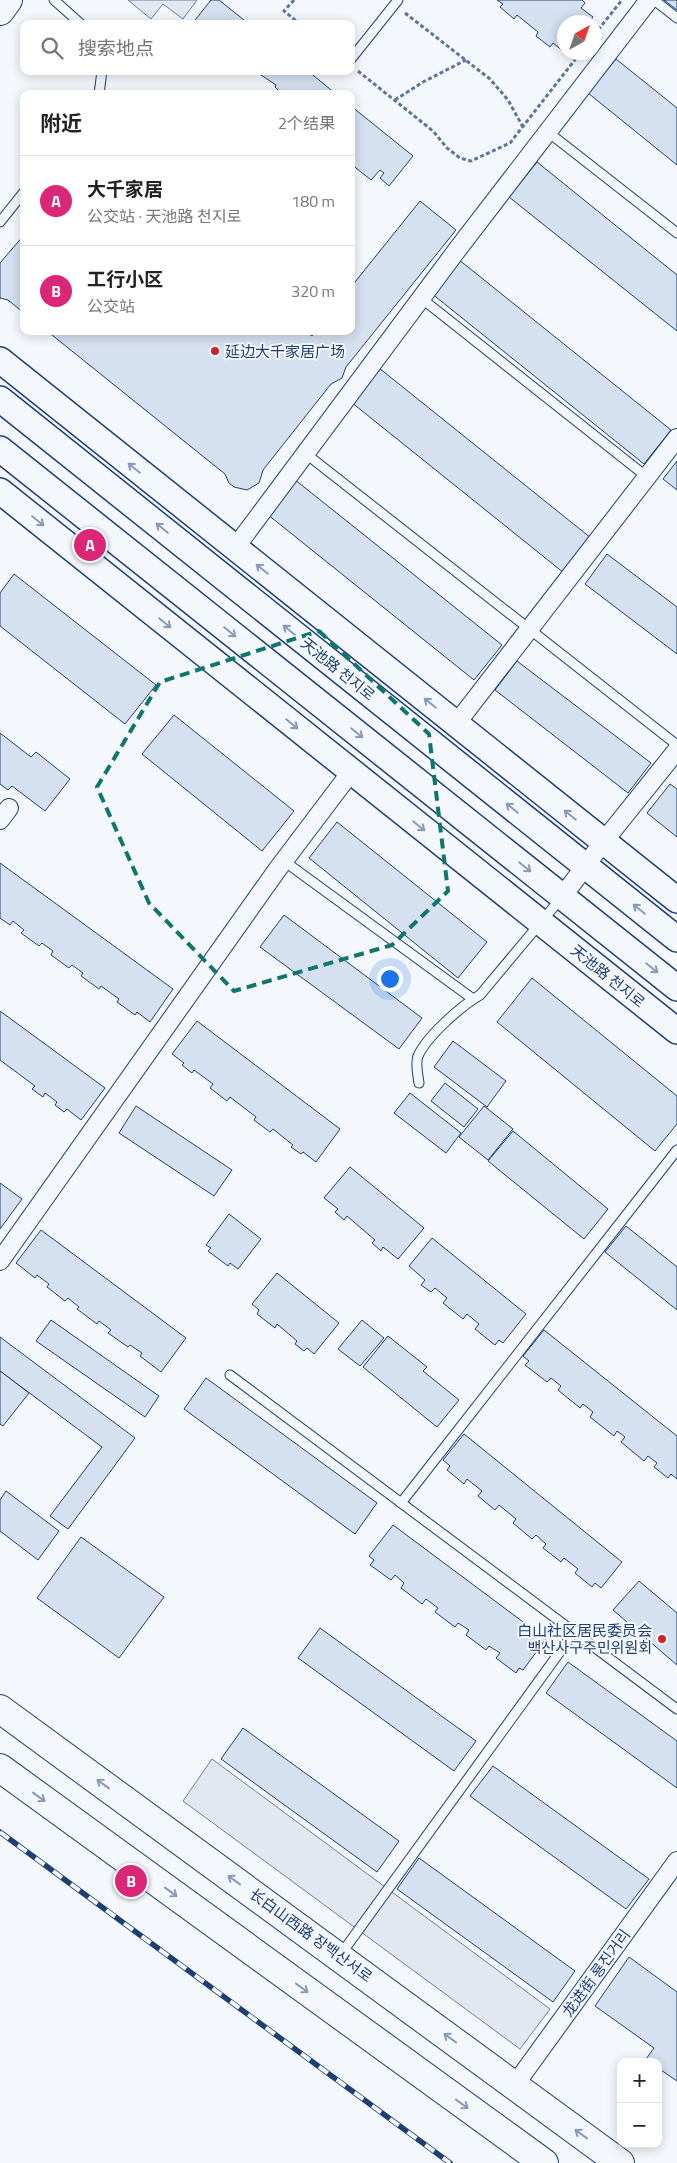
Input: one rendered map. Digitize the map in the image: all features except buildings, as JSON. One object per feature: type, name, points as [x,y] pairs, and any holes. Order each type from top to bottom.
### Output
[{"type":"main road","points":[[0,11],[8,0]]},
{"type":"main road","name":"长白山西路 장백산서로","points":[[0,1709],[340,1956],[620,2163]]},
{"type":"main road","points":[[0,1768],[544,2163]]},
{"type":"street","points":[[235,548],[421,298],[649,0]]},
{"type":"street","name":"天池路 천지로","points":[[0,360],[677,900]]},
{"type":"street","name":"天池路 천지로","points":[[0,399],[677,940]]},
{"type":"street","points":[[456,724],[677,438]]},
{"type":"street","points":[[0,449],[677,988]]},
{"type":"street","name":"天池路 천지로","points":[[0,491],[677,1031]]},
{"type":"street","points":[[562,897],[676,751]]},
{"type":"street","points":[[0,1261],[284,861],[351,772]]},
{"type":"street","name":"龙进街 룡진거리","points":[[514,2086],[677,1861]]},
{"type":"lane","points":[[54,0],[76,20]]},
{"type":"lane","points":[[654,0],[677,18]]},
{"type":"lane","points":[[355,55],[396,2]]},
{"type":"lane","points":[[100,90],[102,75]]},
{"type":"lane","points":[[548,132],[677,233]]},
{"type":"lane","points":[[0,222],[20,197]]},
{"type":"lane","points":[[421,298],[647,477]]},
{"type":"lane","points":[[305,453],[530,630],[676,751]]},
{"type":"lane","points":[[284,861],[473,999]]},
{"type":"lane","points":[[419,1083],[418,1057],[452,1015],[480,995],[562,897]]},
{"type":"lane","points":[[401,1503],[677,1150]]},
{"type":"lane","points":[[230,1375],[677,1709]]},
{"type":"lane","points":[[340,1956],[575,1631]]},
{"type":"path","points":[[294,0],[284,11],[295,20]]},
{"type":"path","points":[[602,25],[622,0]]},
{"type":"path","points":[[396,2],[504,93],[523,127]]},
{"type":"path","points":[[395,100],[423,82],[466,60]]},
{"type":"path","points":[[355,68],[433,131],[447,148],[465,161],[471,161],[510,143],[575,60]]},
{"type":"highlighted area","points":[[319,631],[429,734],[448,891],[392,945],[234,991],[149,903],[97,787],[160,682]]},
{"type":"shaded area","points":[[128,0],[197,0],[183,19],[163,4],[151,19]]},
{"type":"shaded area","points":[[212,1759],[550,2009],[520,2049],[183,1801]]},
{"type":"railway","points":[[0,1832],[450,2163]]},
{"type":"place","name":"延边大千家居广场","points":[[215,351]]},
{"type":"place","name":"大千家居","points":[[90,545]]},
{"type":"place","name":"白山社区居民委员会 백산사구주민위원회","points":[[662,1639]]},
{"type":"place","name":"工行小区","points":[[131,1881]]}]
